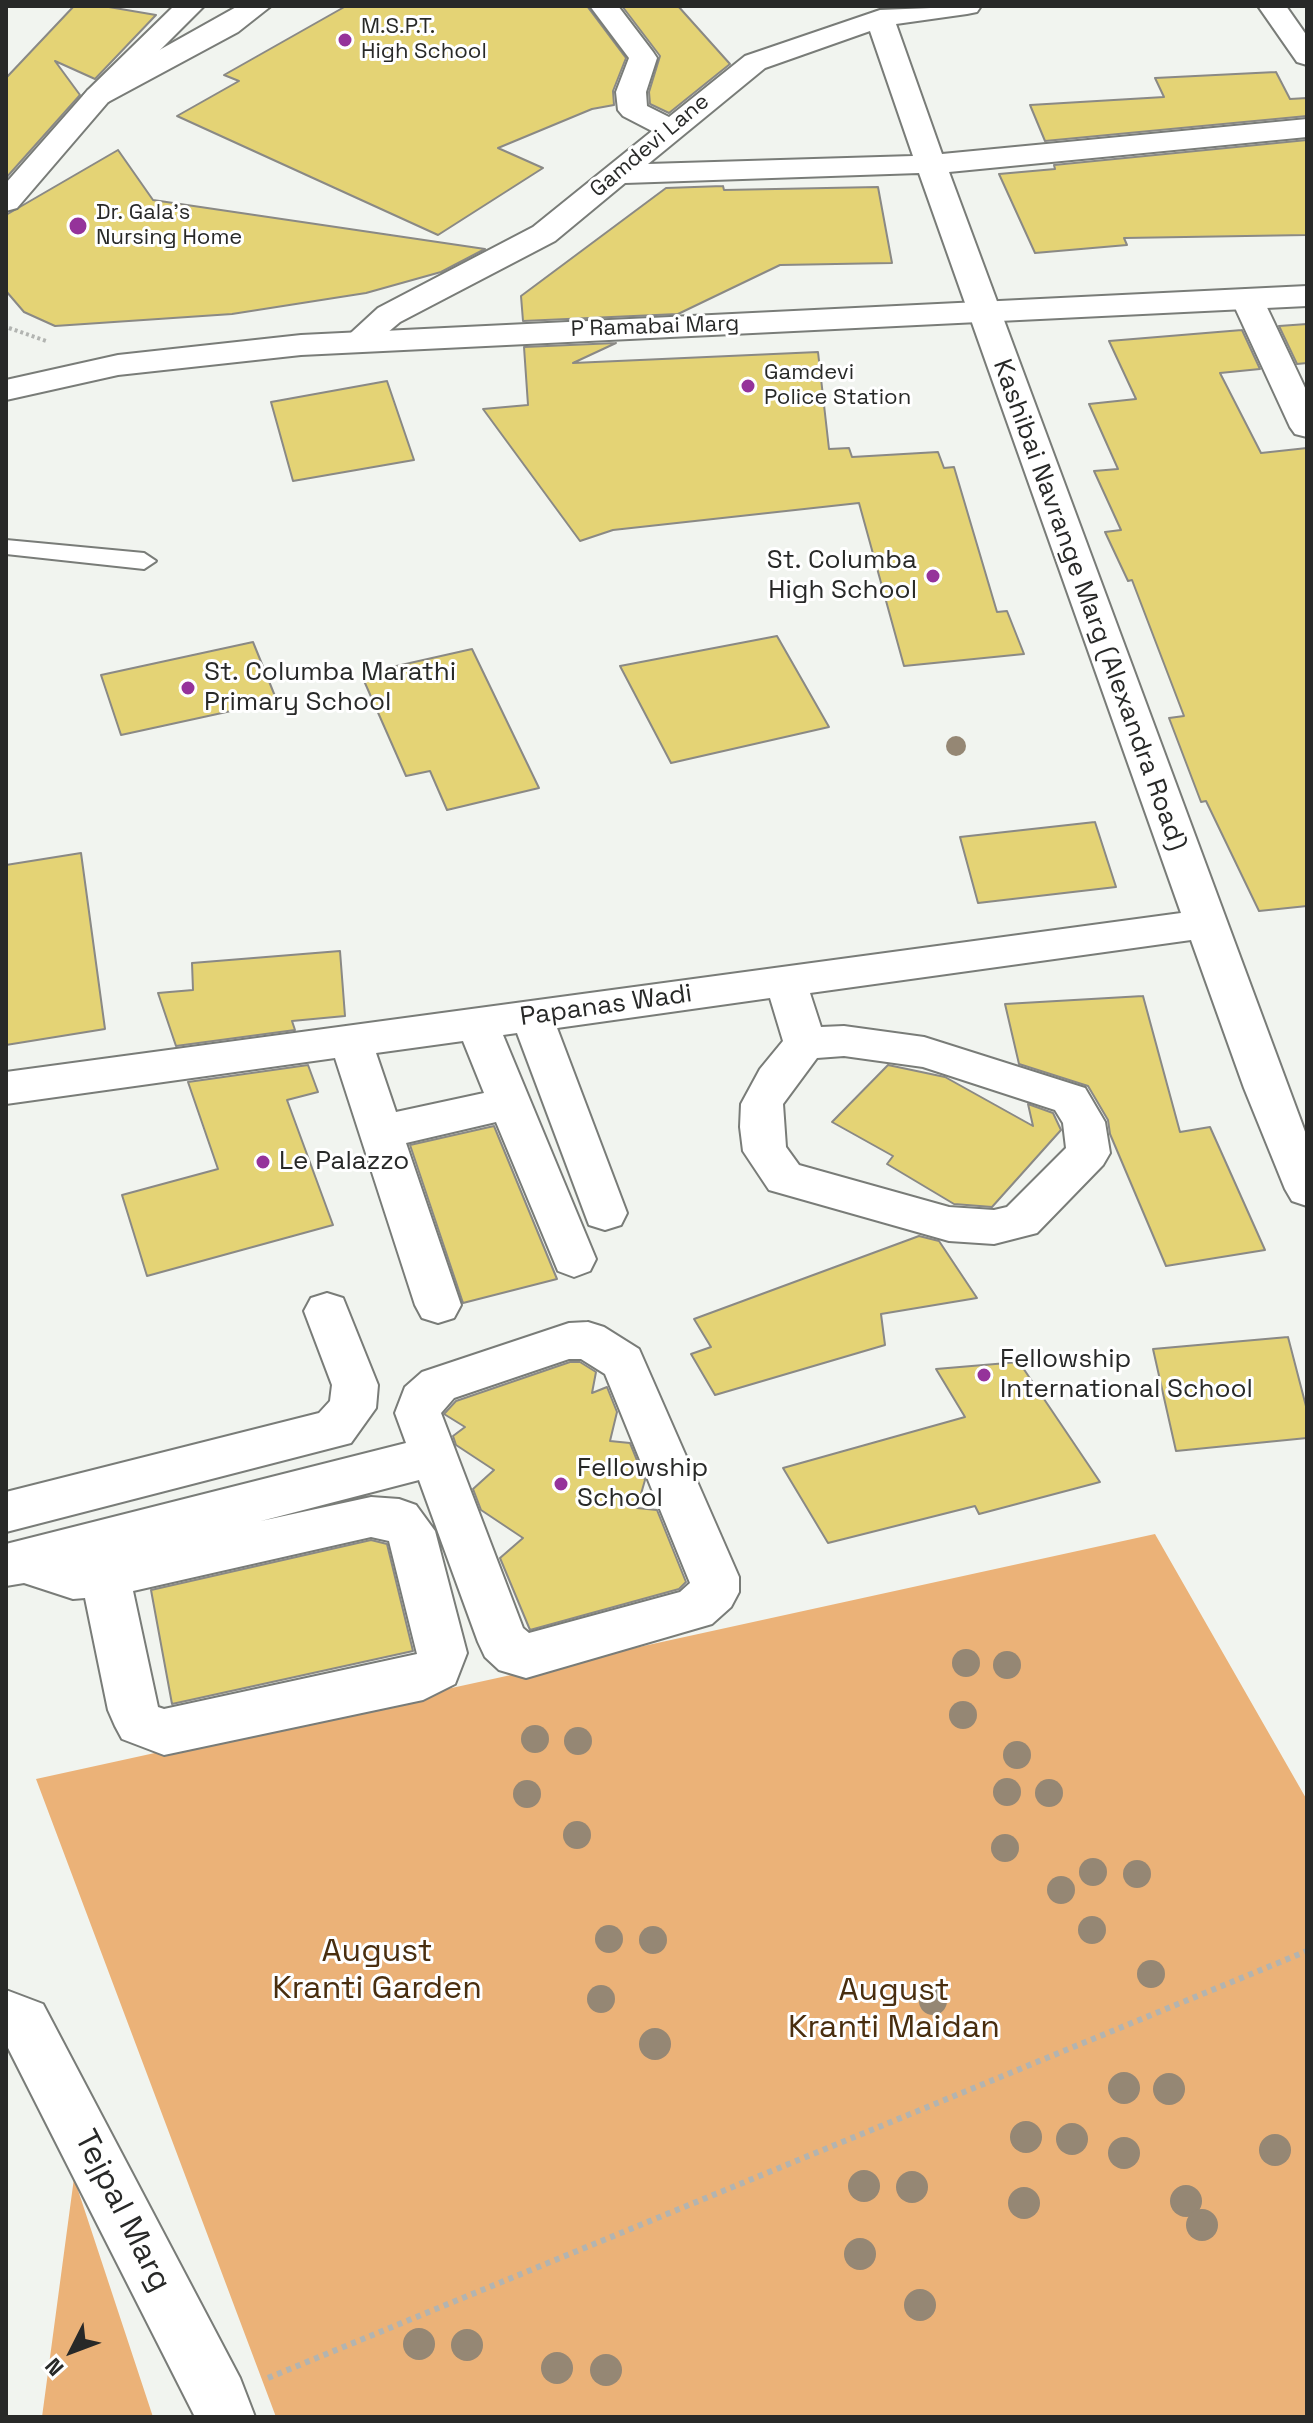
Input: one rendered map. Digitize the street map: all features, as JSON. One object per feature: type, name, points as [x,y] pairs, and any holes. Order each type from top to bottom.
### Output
[{"type":"street","points":[[6,202],[98,96],[190,6]]},
{"type":"street","points":[[98,96],[257,6]]},
{"type":"street","points":[[604,6],[643,58],[631,92],[633,110],[670,129]]},
{"type":"street","name":"Gamdevi Lane","points":[[357,342],[389,315],[544,234],[755,62],[880,18],[967,6]]},
{"type":"street","points":[[1272,6],[1307,56]]},
{"type":"street","name":"Kashibai Navrange Marg (Alexandra Road)","points":[[880,18],[1265,1088],[1307,1189]]},
{"type":"street","points":[[616,174],[934,164],[1307,128]]},
{"type":"street","name":"P Ramabai Marg","points":[[979,300],[1307,266]]},
{"type":"street","name":"P Ramabai Marg","points":[[6,390],[118,365],[661,316],[979,300],[1307,296]]},
{"type":"street","points":[[1247,299],[1307,427]]},
{"type":"street","name":"P Ramabai Marg","points":[[7,336],[70,350],[389,315],[661,316]]},
{"type":"street","name":"Papanas Wadi","points":[[6,1088],[1206,924]]},
{"type":"street","points":[[786,982],[805,1044]]},
{"type":"street","points":[[532,1017],[605,1213]]},
{"type":"street","points":[[477,1024],[574,1259]]},
{"type":"street","points":[[844,1041],[924,1052],[1070,1099],[1084,1122],[1088,1153],[1021,1221],[994,1227],[949,1224],[784,1178],[765,1151],[762,1104],[775,1080],[805,1044],[844,1041]]},
{"type":"street","points":[[351,1042],[438,1305]]},
{"type":"street","points":[[381,1132],[509,1103]]},
{"type":"street","points":[[6,1512],[334,1429],[353,1408],[355,1385],[327,1311]]},
{"type":"street","points":[[588,1340],[602,1346],[623,1362],[715,1577],[714,1592],[708,1602],[695,1609],[526,1656],[517,1654],[503,1642],[434,1456],[418,1413],[421,1401],[438,1385],[569,1341],[588,1340]]},
{"type":"street","points":[[15,1564],[434,1456]]},
{"type":"street","points":[[15,1564],[73,1578],[105,1576],[371,1517],[399,1519],[411,1531],[442,1653],[437,1668],[423,1678],[164,1732],[140,1723],[133,1710],[105,1576]]},
{"type":"street","name":"Tejpal Marg","points":[[6,2016],[24,2023],[222,2408]]},
{"type":"lane","points":[[6,547],[144,561]]},
{"type":"path","points":[[7,336],[70,350]]},
{"type":"path","points":[[222,2408],[1307,1951]]},
{"type":"green space","name":"August Kranti Maidan","points":[[1155,1534],[1307,1800],[1307,2417],[276,2417],[36,1779]]},
{"type":"green space","points":[[74,2178],[153,2417],[42,2417]]},
{"type":"building","points":[[74,6],[103,6],[156,15],[95,79],[55,61],[80,95],[6,178],[6,78]]},
{"type":"building","points":[[346,6],[587,6],[626,58],[613,91],[614,105],[592,109],[498,148],[543,168],[438,235],[177,116],[239,81],[224,75]]},
{"type":"building","points":[[622,6],[678,6],[730,64],[669,113],[650,104],[649,92],[660,56]]},
{"type":"building","points":[[1276,72],[1290,99],[1307,98],[1307,116],[1045,141],[1030,105],[1164,97],[1155,78]]},
{"type":"building","points":[[1307,140],[1307,235],[1124,238],[1127,245],[1035,253],[999,174],[1055,169],[1054,165]]},
{"type":"building","points":[[118,150],[153,200],[485,249],[441,272],[366,293],[232,314],[55,326],[24,312],[6,291],[6,215]]},
{"type":"building","points":[[723,186],[724,190],[878,187],[892,263],[780,265],[678,314],[523,321],[521,296],[666,188]]},
{"type":"building","points":[[1307,324],[1307,363],[1297,364],[1279,326]]},
{"type":"building","points":[[1242,330],[1260,369],[1220,373],[1261,453],[1307,448],[1307,906],[1259,911],[1206,801],[1201,802],[1169,718],[1184,716],[1132,580],[1128,581],[1105,532],[1121,530],[1094,471],[1118,469],[1089,404],[1136,399],[1109,341]]},
{"type":"building","points":[[616,343],[573,363],[818,352],[829,449],[849,448],[852,457],[938,452],[944,468],[954,467],[997,612],[1007,611],[1024,654],[904,666],[859,503],[613,530],[580,541],[483,409],[528,405],[524,347]]},
{"type":"building","points":[[387,381],[414,460],[293,481],[271,402]]},
{"type":"building","points":[[777,636],[829,727],[671,763],[620,666]]},
{"type":"building","name":"St. Columba Marathi Primary School","points":[[253,642],[277,701],[121,735],[101,675]]},
{"type":"building","points":[[472,649],[539,788],[447,810],[430,771],[406,776],[361,674]]},
{"type":"building","points":[[1095,822],[1116,887],[978,903],[960,837]]},
{"type":"building","points":[[81,853],[105,1029],[6,1045],[6,865]]},
{"type":"building","points":[[340,951],[345,1016],[292,1021],[295,1030],[176,1046],[158,993],[193,990],[192,963]]},
{"type":"building","points":[[1143,996],[1180,1132],[1210,1127],[1265,1250],[1166,1266],[1110,1134],[1108,1120],[1088,1086],[1019,1064],[1005,1004]]},
{"type":"building","name":"Le Palazzo","points":[[308,1065],[318,1092],[287,1100],[333,1225],[147,1276],[122,1195],[218,1169],[188,1082]]},
{"type":"building","points":[[888,1065],[945,1077],[1033,1126],[1028,1104],[1053,1113],[1061,1130],[992,1207],[954,1204],[887,1164],[893,1156],[832,1122]]},
{"type":"building","points":[[494,1126],[557,1279],[463,1303],[410,1145]]},
{"type":"building","points":[[919,1236],[939,1241],[977,1298],[881,1314],[885,1345],[715,1395],[691,1354],[711,1347],[694,1319]]},
{"type":"building","points":[[1288,1337],[1307,1410],[1307,1438],[1176,1451],[1153,1349]]},
{"type":"building","name":"Fellowship School","points":[[570,1362],[580,1362],[596,1372],[592,1393],[607,1387],[617,1412],[610,1441],[630,1443],[645,1480],[637,1508],[657,1510],[686,1582],[679,1589],[530,1630],[500,1558],[523,1538],[481,1510],[473,1489],[494,1470],[456,1445],[453,1436],[465,1427],[444,1414],[456,1401]]},
{"type":"building","points":[[1019,1362],[1100,1482],[979,1514],[975,1506],[828,1543],[783,1468],[965,1417],[936,1369]]},
{"type":"building","points":[[371,1540],[387,1544],[413,1651],[172,1704],[151,1590]]},
{"type":"place","name":"M.S.P.T. High School","points":[[345,40]]},
{"type":"place","name":"Dr. Gala's Nursing Home","points":[[78,226]]},
{"type":"place","name":"Gamdevi Police Station","points":[[748,386]]},
{"type":"place","name":"St. Columba High School","points":[[933,576]]},
{"type":"place","name":"St. Columba Marathi Primary School","points":[[188,688]]},
{"type":"place","name":"Le Palazzo","points":[[263,1162]]},
{"type":"place","name":"Fellowship International School","points":[[984,1375]]},
{"type":"place","name":"Fellowship School","points":[[561,1484]]},
{"type":"park label","name":"August Kranti Garden","points":[[377,1970]]}]
